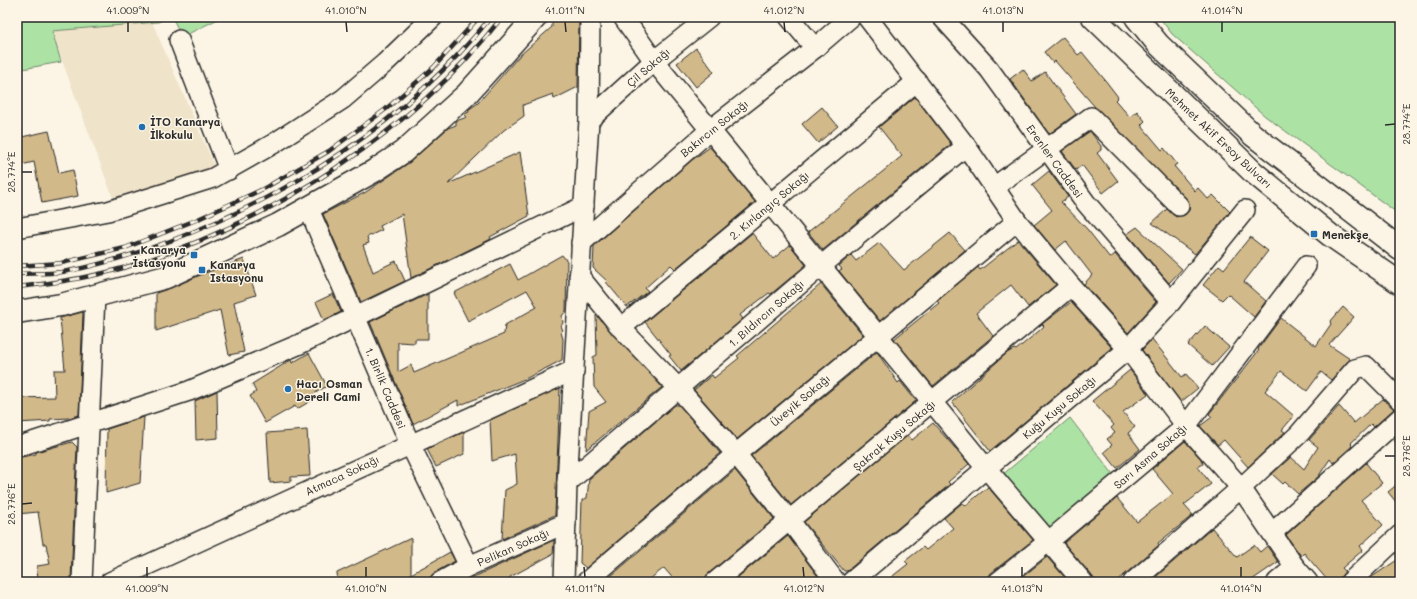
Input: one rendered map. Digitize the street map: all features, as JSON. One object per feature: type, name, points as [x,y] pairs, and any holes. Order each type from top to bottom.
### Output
[{"type":"main road","points":[[17,312],[61,305],[166,277],[278,225],[374,171],[403,152],[466,95],[536,17]]},
{"type":"main road","points":[[1136,17],[1158,44],[1253,135],[1400,249]]},
{"type":"main road","name":"Mehmet Akif Ersoy Bulvarı","points":[[1098,20],[1253,172],[1330,235],[1400,283]]},
{"type":"street","points":[[17,228],[108,211],[190,186],[213,178],[229,170],[343,99],[385,63],[433,17]]},
{"type":"street","points":[[564,582],[567,483],[589,120],[590,17]]},
{"type":"street","points":[[623,17],[654,61],[770,204],[986,468],[1083,582]]},
{"type":"street","name":"Çil Sokağı","points":[[589,120],[654,61],[709,17]]},
{"type":"street","points":[[789,17],[815,48]]},
{"type":"street","name":"Bakırcın Sokağı","points":[[581,243],[710,130],[815,48],[851,17]]},
{"type":"street","name":"Erenler Caddesi","points":[[942,17],[989,69],[1086,203],[1171,302]]},
{"type":"street","points":[[872,18],[966,146],[1017,221],[1071,286],[1128,349],[1186,426],[1242,488],[1273,532],[1295,567],[1308,582]]},
{"type":"street","points":[[179,40],[229,170]]},
{"type":"street","name":"2. Kırlangıç Sokağı","points":[[621,328],[917,81]]},
{"type":"street","points":[[994,187],[1091,117],[1179,206]]},
{"type":"street","name":"1. Bıldırcın Sokağı","points":[[567,483],[821,266],[966,146]]},
{"type":"street","points":[[17,447],[189,391],[300,344],[584,206]]},
{"type":"street","name":"1. Birlik Caddesi","points":[[308,207],[410,444],[469,566]]},
{"type":"street","name":"Kuğu Kuşu Sokağı","points":[[851,582],[1128,349],[1171,302],[1245,210]]},
{"type":"street","name":"Üveyik Sokağı","points":[[586,582],[877,335],[1017,221]]},
{"type":"street","name":"Sarı Asma Sokağı","points":[[998,582],[1049,542],[1186,426],[1306,266]]},
{"type":"street","points":[[579,276],[621,328],[678,388],[736,454],[790,521],[836,582]]},
{"type":"street","name":"Şakrak Kuşu Sokağı","points":[[715,582],[1071,286]]},
{"type":"street","points":[[82,582],[95,296]]},
{"type":"street","points":[[1133,582],[1242,488],[1299,434],[1355,369],[1366,366],[1400,400]]},
{"type":"street","name":"Atmaca Sokağı","points":[[110,582],[574,370]]},
{"type":"street","points":[[1273,532],[1400,418]]},
{"type":"street","name":"Pelikan Sokağı","points":[[440,582],[469,566],[566,523]]},
{"type":"street","points":[[1350,582],[1400,536]]},
{"type":"street","points":[[1276,582],[1295,567]]},
{"type":"shaded area","name":"İTO Kanarya İlkokulu","points":[[152,22],[215,167],[159,187],[113,198],[51,31]]},
{"type":"green space","points":[[17,17],[170,17],[158,22],[52,31],[61,62],[17,70]]},
{"type":"green space","points":[[172,17],[222,17],[182,37]]},
{"type":"green space","points":[[1159,17],[1400,17],[1400,215],[1265,116],[1172,34]]},
{"type":"green space","points":[[1070,418],[1113,474],[1050,531],[1001,476]]},
{"type":"building","points":[[552,17],[579,17],[578,87],[554,99],[553,94],[523,105],[524,116],[504,130],[448,184],[520,152],[529,216],[490,237],[491,239],[411,278],[402,214],[380,226],[382,230],[367,237],[369,243],[363,245],[373,272],[396,261],[405,281],[361,302],[323,214],[366,192],[410,162],[448,128],[456,125],[456,121],[467,117],[464,114],[469,112],[468,110],[478,103],[519,56],[552,27]]},
{"type":"building","points":[[1063,37],[1078,55],[1082,52],[1118,97],[1115,100],[1130,117],[1137,111],[1145,121],[1141,125],[1162,150],[1164,148],[1177,164],[1174,166],[1195,191],[1198,188],[1208,199],[1213,195],[1230,212],[1195,254],[1152,223],[1167,209],[1176,217],[1186,214],[1190,209],[1187,199],[1095,107],[1055,61],[1053,63],[1044,52]]},
{"type":"building","points":[[696,48],[714,72],[696,87],[677,63]]},
{"type":"building","points":[[1023,69],[1032,81],[1045,72],[1076,114],[1049,134],[1010,79]]},
{"type":"building","points":[[915,97],[951,144],[823,250],[808,232],[902,156],[879,127]]},
{"type":"building","points":[[822,107],[838,126],[818,143],[802,124]]},
{"type":"building","points":[[49,131],[59,173],[73,170],[78,196],[42,203],[34,162],[21,165],[17,138]]},
{"type":"building","points":[[1090,131],[1101,146],[1101,150],[1097,153],[1118,181],[1103,193],[1082,165],[1076,170],[1062,151]]},
{"type":"building","points":[[710,147],[755,202],[675,269],[671,265],[645,288],[648,291],[627,307],[606,282],[607,281],[593,268],[594,246],[692,160]]},
{"type":"building","points":[[1049,171],[1068,197],[1061,202],[1087,229],[1110,258],[1115,254],[1156,302],[1128,333],[1084,284],[1092,275],[1066,241],[1055,250],[1034,225],[1052,210],[1032,185]]},
{"type":"building","points":[[1137,227],[1182,269],[1169,283],[1127,234]]},
{"type":"building","points":[[752,233],[773,259],[790,245],[806,265],[771,294],[769,293],[740,315],[743,319],[681,371],[669,356],[671,355],[645,322]]},
{"type":"building","points":[[950,233],[965,250],[880,321],[839,271],[842,269],[839,266],[851,255],[856,261],[879,243],[904,270]]},
{"type":"building","points":[[1250,237],[1268,251],[1244,282],[1266,301],[1254,317],[1228,294],[1222,300],[1203,285],[1219,265],[1224,269]]},
{"type":"building","points":[[1018,240],[1056,285],[1028,307],[1011,285],[976,313],[993,336],[933,386],[894,339],[939,303],[937,301],[978,267],[980,270]]},
{"type":"building","points":[[562,255],[567,261],[566,311],[562,316],[563,323],[561,326],[563,330],[561,332],[563,339],[562,360],[527,378],[458,406],[458,400],[413,424],[370,322],[428,294],[428,339],[415,339],[415,343],[398,342],[398,372],[411,365],[414,373],[504,334],[505,325],[537,307],[527,290],[468,321],[454,293],[510,264],[518,280]]},
{"type":"building","points":[[244,259],[256,295],[234,302],[244,352],[229,355],[220,310],[156,331],[156,293]]},
{"type":"building","points":[[821,284],[863,335],[737,439],[694,390],[712,375],[714,378],[739,358],[737,356]]},
{"type":"building","points":[[333,294],[341,312],[324,320],[316,302]]},
{"type":"building","points":[[1071,302],[1112,348],[990,451],[952,402],[1007,353],[1014,349],[1016,350],[1044,326],[1042,324]]},
{"type":"building","points":[[1343,307],[1354,317],[1329,345],[1350,359],[1331,380],[1321,372],[1307,391],[1281,371],[1265,391],[1294,416],[1282,430],[1285,432],[1248,467],[1224,440],[1218,445],[1200,426],[1212,417],[1209,414],[1259,350],[1258,349],[1281,318],[1316,346],[1331,324],[1330,322]]},
{"type":"building","points":[[83,312],[79,415],[69,418],[50,419],[50,421],[17,423],[17,398],[55,397],[54,370],[65,370],[60,318]]},
{"type":"building","points":[[596,315],[662,387],[586,450],[589,411],[606,402],[594,387],[593,357],[597,355]]},
{"type":"building","points":[[1205,326],[1229,347],[1212,366],[1188,345]]},
{"type":"building","points":[[1152,339],[1182,377],[1186,374],[1198,388],[1181,402],[1142,350]]},
{"type":"building","points":[[877,352],[898,383],[900,381],[916,401],[791,505],[751,456]]},
{"type":"building","name":"Hacı Osman Dereli Cami","points":[[309,353],[327,386],[312,395],[314,399],[297,409],[295,406],[265,423],[250,396],[256,392],[252,384],[289,361],[291,360],[292,363]]},
{"type":"building","points":[[1130,370],[1148,394],[1123,412],[1135,427],[1128,433],[1140,449],[1117,468],[1104,452],[1112,445],[1107,439],[1115,433],[1111,428],[1114,425],[1092,401]]},
{"type":"building","points":[[560,388],[555,515],[502,539],[505,490],[517,484],[515,454],[492,461],[490,420]]},
{"type":"building","points":[[217,391],[218,438],[196,440],[195,401]]},
{"type":"building","points":[[1383,399],[1394,409],[1374,427],[1371,424],[1351,443],[1352,446],[1333,463],[1330,459],[1318,477],[1298,494],[1285,482],[1283,484],[1272,474],[1291,457],[1304,469],[1318,447],[1309,440],[1339,406],[1354,423]]},
{"type":"building","points":[[675,405],[679,405],[720,453],[586,568],[580,563],[582,500],[587,498],[589,479]]},
{"type":"building","points":[[144,417],[140,483],[106,493],[107,429]]},
{"type":"building","points":[[933,423],[969,464],[948,482],[950,484],[948,486],[847,571],[844,571],[804,522],[908,435],[912,440]]},
{"type":"building","points":[[307,430],[310,476],[291,477],[291,481],[270,483],[267,433]]},
{"type":"building","points":[[464,432],[464,454],[436,467],[427,449]]},
{"type":"building","points":[[1400,433],[1400,448],[1393,439]]},
{"type":"building","points":[[1185,441],[1201,459],[1203,464],[1198,467],[1211,484],[1184,505],[1193,515],[1158,543],[1159,545],[1116,582],[1097,582],[1064,543],[1117,498],[1137,522],[1173,494],[1152,469]]},
{"type":"building","points":[[72,442],[77,447],[71,579],[38,582],[37,566],[50,564],[46,544],[43,544],[38,512],[17,514],[17,458],[36,454],[36,452]]},
{"type":"building","points":[[1366,463],[1382,483],[1361,500],[1383,525],[1360,546],[1363,550],[1342,568],[1345,571],[1339,582],[1329,582],[1304,553],[1301,556],[1286,535]]},
{"type":"building","points":[[735,470],[774,519],[708,574],[704,582],[676,582],[664,568],[646,582],[604,582]]},
{"type":"building","points":[[1400,482],[1400,507],[1388,492]]},
{"type":"building","points":[[988,487],[1033,540],[991,573],[985,582],[885,582],[908,564],[905,561],[923,547],[926,550],[953,528],[944,518],[962,503],[966,505]]},
{"type":"building","points":[[1212,528],[1237,557],[1254,545],[1260,552],[1267,546],[1278,562],[1249,582],[1150,582]]},
{"type":"building","points":[[788,536],[822,582],[732,582]]},
{"type":"building","points":[[411,538],[411,574],[450,552],[455,561],[434,573],[430,577],[429,582],[338,582],[337,573]]},
{"type":"building","points":[[554,540],[553,554],[510,577],[509,582],[463,582]]},
{"type":"building","points":[[1047,557],[1068,581],[1016,582],[1036,566]]},
{"type":"building","points":[[1400,558],[1400,582],[1366,582],[1369,579]]},
{"type":"railway","points":[[17,266],[61,263],[125,248],[196,220],[263,189],[329,151],[386,109],[434,67],[479,17]]},
{"type":"railway","points":[[17,274],[62,272],[117,259],[170,241],[260,201],[303,177],[345,150],[385,121],[423,89],[458,54],[491,17]]},
{"type":"railway","points":[[17,287],[75,279],[133,265],[185,247],[236,224],[287,198],[336,168],[383,135],[426,98],[466,59],[502,17]]},
{"type":"place","name":"İTO Kanarya İlkokulu","points":[[142,127]]},
{"type":"place","name":"Menekşe","points":[[1314,234]]},
{"type":"place","name":"Kanarya İstasyonu","points":[[194,255]]},
{"type":"place","name":"Kanarya Istasyonu","points":[[202,270]]},
{"type":"place","name":"Hacı Osman Dereli Cami","points":[[288,389]]}]
